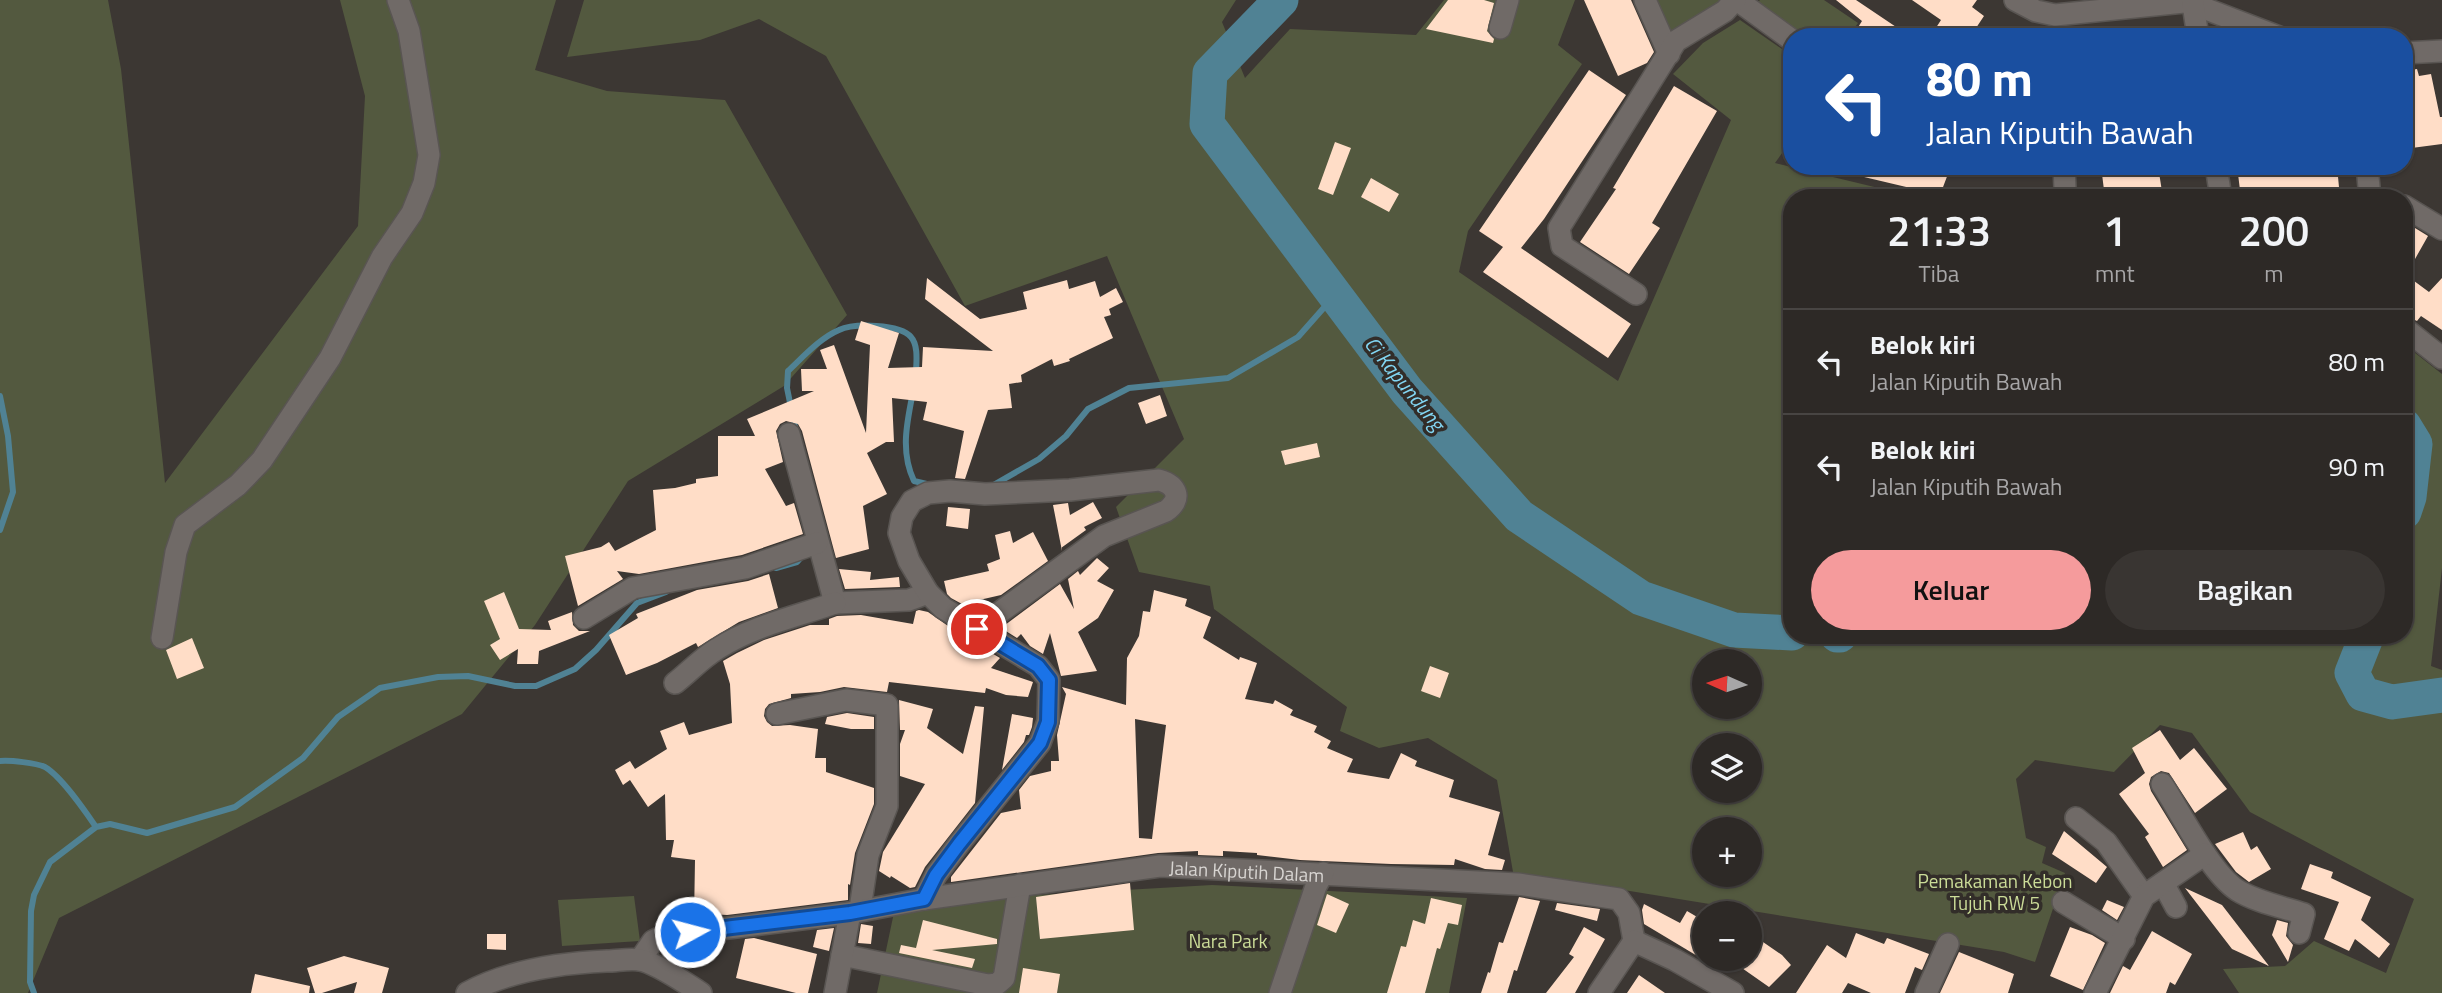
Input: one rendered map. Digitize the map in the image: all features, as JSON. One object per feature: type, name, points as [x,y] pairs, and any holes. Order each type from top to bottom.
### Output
[{"type":"street","points":[[162,638],[176,552],[185,525],[238,485],[262,460],[330,358],[382,257],[412,213],[424,183],[429,155],[408,31],[398,0]]},
{"type":"street","points":[[1500,28],[1508,0]]},
{"type":"street","points":[[1645,0],[1669,54]]},
{"type":"street","points":[[1636,294],[1562,246],[1559,228],[1676,41],[1725,11],[1736,0],[1783,34]]},
{"type":"street","points":[[2015,0],[2036,11],[2055,15],[2176,2],[2193,4],[2256,28]]},
{"type":"street","points":[[2193,4],[2197,28]]},
{"type":"street","points":[[2055,15],[2056,28]]},
{"type":"street","points":[[2413,53],[2442,51]]},
{"type":"street","points":[[2413,211],[2442,229]]},
{"type":"street","points":[[2413,335],[2442,358]]},
{"type":"street","points":[[789,434],[835,603]]},
{"type":"street","points":[[924,899],[951,854],[1040,743],[1048,722],[1049,680],[1038,666],[977,629],[943,608],[928,593],[909,561],[899,533],[902,517],[912,501],[928,493],[950,491],[985,494],[1070,490],[1159,480],[1168,482],[1175,489],[1177,497],[1174,505],[1166,511],[1104,536],[977,629]]},
{"type":"street","points":[[584,618],[633,588],[745,568],[817,543]]},
{"type":"street","points":[[675,684],[714,650],[762,626],[835,603],[909,600],[928,593]]},
{"type":"street","points":[[777,714],[846,700],[887,705],[887,806],[868,855],[842,954],[835,993]]},
{"type":"street","points":[[2162,784],[2205,854],[2231,885],[2239,891],[2304,914],[2299,933]]},
{"type":"street","points":[[2076,818],[2106,842],[2144,896]]},
{"type":"street","points":[[2095,993],[2144,896],[2205,854]]},
{"type":"street","name":"Jalan Kiputih Dalam","points":[[640,960],[653,941],[663,936],[1160,866],[1440,878],[1556,888],[1619,899],[1625,905],[1633,930]]},
{"type":"street","points":[[1280,993],[1316,886],[1323,873]]},
{"type":"street","points":[[2163,883],[2176,907]]},
{"type":"street","points":[[842,954],[988,985],[997,984],[1004,978],[1020,885]]},
{"type":"street","points":[[2063,902],[2124,939]]},
{"type":"street","points":[[1599,993],[1633,930],[1675,960],[1733,993]]},
{"type":"street","points":[[1926,993],[1948,944]]},
{"type":"street","points":[[467,993],[484,984],[534,969],[578,963],[640,960],[681,979],[701,993]]},
{"type":"green space","points":[[0,0],[108,0],[121,69],[165,483],[358,226],[365,96],[340,0],[556,0],[535,70],[607,91],[725,100],[847,315],[784,386],[628,481],[535,625],[462,714],[59,918],[28,993],[0,993]]},
{"type":"green space","name":"Pemakaman Kebon Tujuh RW 5","points":[[584,0],[1236,0],[1222,22],[1245,78],[1290,29],[1416,35],[1444,0],[1575,0],[1558,45],[1582,64],[1468,231],[1459,272],[1618,381],[1731,120],[1673,74],[1703,43],[1740,20],[1783,50],[1783,152],[1775,163],[1783,165],[1783,175],[1825,175],[1883,189],[1783,189],[1783,644],[2413,644],[2413,351],[2442,374],[2442,568],[2431,666],[2442,670],[2442,993],[2239,993],[2223,969],[2285,966],[2314,941],[2386,973],[2414,899],[2250,812],[2192,733],[2160,725],[2114,772],[2035,760],[2016,779],[2026,838],[2046,847],[2042,863],[2065,873],[2035,962],[2004,952],[1762,913],[1762,901],[1692,901],[1513,872],[1497,780],[1428,738],[1379,748],[1340,731],[1347,707],[1214,609],[1210,586],[1139,572],[1116,507],[1184,439],[1107,256],[965,306],[826,56],[759,19],[700,40],[567,57]]},
{"type":"green space","points":[[1648,0],[1731,0],[1674,39]]},
{"type":"green space","points":[[1760,0],[1824,0],[1858,23],[1854,28],[1794,28],[1757,3]]},
{"type":"green space","name":"Nara Park","points":[[1212,885],[1467,898],[1449,993],[877,993],[896,903]]},
{"type":"green space","points":[[634,896],[640,941],[562,946],[558,900]]},
{"type":"building","points":[[1448,0],[1484,0],[1494,3],[1487,31],[1494,39],[1493,43],[1426,29]]},
{"type":"building","points":[[1584,0],[1631,0],[1654,52],[1647,63],[1618,76]]},
{"type":"building","points":[[1836,0],[1856,0],[1898,28],[1858,28],[1862,21]]},
{"type":"building","points":[[1912,0],[1977,0],[1972,7],[1984,16],[1976,28],[1936,28],[1941,20]]},
{"type":"building","points":[[2417,69],[2419,76],[2431,74],[2442,117],[2442,144],[2413,148],[2413,70]]},
{"type":"building","points":[[1589,70],[1626,95],[1544,219],[1521,248],[1631,324],[1608,358],[1483,272],[1503,247],[1479,231]]},
{"type":"building","points":[[1674,86],[1717,111],[1652,223],[1660,228],[1629,274],[1580,242],[1616,189],[1613,188]]},
{"type":"building","points":[[1335,142],[1351,148],[1333,195],[1318,189]]},
{"type":"building","points":[[1856,175],[1948,175],[1942,189],[1915,189]]},
{"type":"building","points":[[2102,175],[2159,175],[2162,189],[2104,189]]},
{"type":"building","points":[[2238,175],[2338,175],[2339,189],[2240,189]]},
{"type":"building","points":[[1371,178],[1399,194],[1389,212],[1361,197]]},
{"type":"building","points":[[2415,228],[2428,236],[2413,263]]},
{"type":"building","points":[[927,278],[980,319],[1027,309],[1023,292],[1067,280],[1069,289],[1095,281],[1100,297],[1116,288],[1123,302],[1109,309],[1111,315],[1104,317],[1113,338],[1069,359],[1070,361],[1054,366],[1052,359],[1021,375],[1022,382],[1009,384],[1012,408],[988,410],[965,479],[955,478],[964,431],[923,420],[927,402],[892,398],[894,442],[886,442],[867,453],[887,494],[863,506],[869,549],[836,558],[802,431],[798,424],[786,421],[780,424],[776,431],[783,462],[765,469],[786,506],[794,503],[803,534],[742,555],[639,574],[617,571],[623,579],[578,606],[565,556],[601,547],[609,542],[615,551],[656,530],[653,490],[675,488],[696,483],[696,479],[718,476],[718,436],[755,436],[747,419],[814,391],[802,391],[801,369],[827,369],[820,350],[834,345],[866,433],[870,345],[855,340],[861,321],[899,333],[888,368],[922,367],[923,347],[993,351],[925,299]]},
{"type":"building","points":[[2442,278],[2442,330],[2421,316],[2417,321],[2413,319],[2413,280],[2429,292]]},
{"type":"building","points":[[1160,395],[1167,416],[1146,424],[1138,403]]},
{"type":"building","points":[[1317,443],[1320,457],[1285,465],[1281,451]]},
{"type":"building","points":[[1093,502],[1102,518],[1084,527],[1086,530],[1061,548],[1053,505],[1068,503],[1070,515]]},
{"type":"building","points":[[948,507],[970,509],[968,529],[946,526]]},
{"type":"building","points":[[1010,531],[1013,543],[1033,532],[1048,561],[1001,595],[962,604],[951,598],[947,594],[944,581],[989,571],[987,564],[1000,559],[995,535]]},
{"type":"building","points":[[1097,558],[1109,568],[1097,581],[1114,590],[1098,618],[1078,632],[1097,671],[1061,676],[1050,633],[1043,654],[1030,646],[1021,634],[1017,638],[1001,628],[1060,584],[1074,609],[1068,579],[1078,571],[1080,575]]},
{"type":"building","points":[[839,569],[871,572],[870,580],[899,577],[900,587],[845,589]]},
{"type":"building","points":[[769,574],[778,608],[739,622],[698,647],[696,643],[626,675],[609,635],[638,618],[636,614],[697,590],[748,581]]},
{"type":"building","points":[[1154,590],[1187,599],[1185,606],[1211,617],[1203,638],[1239,660],[1240,657],[1257,663],[1245,699],[1273,704],[1275,700],[1293,710],[1290,715],[1317,726],[1314,732],[1331,741],[1327,748],[1353,759],[1347,772],[1389,779],[1401,753],[1417,761],[1415,766],[1454,780],[1449,797],[1500,812],[1488,855],[1505,860],[1502,870],[1485,869],[1455,859],[1454,865],[1391,864],[1300,860],[1223,851],[1223,856],[1198,855],[1198,851],[1158,853],[951,882],[951,877],[1001,813],[1021,809],[1019,790],[1030,776],[1051,771],[1051,761],[1059,761],[1057,735],[1066,694],[1062,687],[1126,705],[1127,658],[1139,636],[1143,611],[1150,612]],"holes":[[[1135,719],[1166,725],[1152,839],[1139,838]]]},
{"type":"building","points":[[504,592],[519,629],[551,630],[548,621],[572,612],[573,625],[579,631],[590,631],[539,651],[538,664],[517,664],[518,649],[500,660],[490,645],[500,639],[484,601]]},
{"type":"building","points":[[916,611],[928,612],[951,628],[950,633],[963,636],[1000,658],[991,668],[1033,682],[1028,697],[1006,695],[986,688],[985,693],[889,682],[887,692],[844,687],[791,694],[791,698],[769,704],[764,716],[772,726],[790,725],[818,729],[815,758],[826,758],[826,772],[874,788],[874,804],[855,853],[850,885],[848,884],[848,900],[727,915],[709,914],[709,917],[694,919],[695,860],[671,857],[674,840],[666,840],[665,794],[648,807],[630,780],[623,785],[615,770],[630,761],[635,769],[667,749],[660,731],[684,722],[689,735],[732,723],[730,684],[723,661],[737,653],[764,640],[810,625],[829,625],[829,619],[837,616],[861,615],[913,624]]},
{"type":"building","points":[[192,638],[204,668],[177,679],[166,650]]},
{"type":"building","points":[[1430,666],[1449,673],[1440,698],[1421,691]]},
{"type":"building","points":[[899,700],[933,709],[927,728],[963,754],[975,706],[984,707],[975,803],[925,867],[915,887],[910,888],[879,871],[883,852],[925,784],[900,776],[900,744],[905,730],[900,730]]},
{"type":"building","points":[[847,713],[874,717],[874,729],[851,729],[825,724],[827,717]]},
{"type":"building","points":[[1012,714],[1033,718],[1032,727],[1029,735],[1026,735],[1024,742],[1002,770]]},
{"type":"building","points":[[2160,730],[2180,760],[2194,748],[2227,789],[2195,813],[2169,773],[2161,771],[2151,777],[2151,791],[2187,850],[2163,867],[2145,837],[2149,834],[2119,794],[2145,773],[2132,748]]},
{"type":"building","points":[[2064,831],[2107,867],[2096,883],[2052,854]]},
{"type":"building","points":[[2243,832],[2251,850],[2257,846],[2271,869],[2249,882],[2236,872],[2215,844]]},
{"type":"building","points":[[2310,864],[2333,872],[2331,878],[2371,897],[2361,920],[2390,944],[2379,958],[2355,939],[2349,951],[2324,939],[2339,902],[2301,889]]},
{"type":"building","points":[[1130,883],[1134,930],[1040,939],[1036,897]]},
{"type":"building","points":[[2185,888],[2222,905],[2269,966],[2232,949]]},
{"type":"building","points":[[1327,894],[1349,904],[1336,933],[1317,925]]},
{"type":"building","points":[[1519,897],[1540,901],[1517,971],[1514,970],[1507,993],[1481,993],[1499,942],[1503,943]]},
{"type":"building","points":[[1431,898],[1462,905],[1458,925],[1448,923],[1440,949],[1437,948],[1425,993],[1387,993],[1401,946],[1406,947],[1413,920],[1425,924]]},
{"type":"building","points":[[2107,900],[2124,907],[2117,920],[2102,910]]},
{"type":"building","points":[[1557,903],[1600,909],[1597,921],[1555,910]]},
{"type":"building","points":[[1644,904],[1680,923],[1687,911],[1692,914],[1692,953],[1644,924]]},
{"type":"building","points":[[923,920],[997,939],[997,944],[932,950],[975,959],[972,968],[899,953],[901,945],[916,948]]},
{"type":"building","points":[[2277,920],[2288,923],[2286,936],[2293,945],[2288,962],[2272,935]]},
{"type":"building","points":[[861,924],[873,926],[871,944],[858,943]]},
{"type":"building","points":[[1584,927],[1605,939],[1575,993],[1546,993],[1574,957],[1569,954]]},
{"type":"building","points":[[2070,927],[2105,943],[2083,990],[2050,976]]},
{"type":"building","points":[[834,928],[829,951],[813,947],[817,930]]},
{"type":"building","points":[[2152,931],[2192,954],[2175,985],[2170,982],[2166,993],[2110,993],[2123,966],[2130,970]]},
{"type":"building","points":[[1856,933],[1884,944],[1887,938],[1929,954],[1922,970],[1915,967],[1905,993],[1871,993],[1848,983],[1842,993],[1796,993],[1827,945],[1846,958]]},
{"type":"building","points":[[487,934],[506,934],[506,950],[487,949]]},
{"type":"building","points":[[754,938],[817,954],[808,993],[796,993],[736,978],[745,939]]},
{"type":"building","points":[[1762,941],[1791,965],[1769,987],[1746,971],[1762,971]]},
{"type":"building","points":[[1959,952],[2014,974],[2008,993],[1940,993]]},
{"type":"building","points":[[344,956],[389,968],[382,993],[354,993],[357,982],[315,993],[307,968]]},
{"type":"building","points":[[1023,968],[1060,974],[1057,993],[1019,993]]},
{"type":"building","points":[[255,974],[310,986],[309,993],[251,993]]},
{"type":"building","points":[[1639,975],[1665,993],[1627,993]]},
{"type":"waterway","name":"Ci Kapundung","points":[[1281,0],[1210,73],[1207,124],[1407,391],[1519,516],[1641,598],[1734,630],[1783,633]]},
{"type":"waterway","points":[[990,487],[1039,459],[1066,436],[1088,409],[1129,388],[1228,378],[1298,337],[1336,294]]},
{"type":"waterway","points":[[796,432],[787,388],[788,371],[832,333],[855,326],[897,329],[914,341],[916,374]]},
{"type":"waterway","points":[[913,392],[906,437],[907,459],[914,481],[931,485]]},
{"type":"waterway","points":[[0,396],[8,436],[13,492],[0,530]]},
{"type":"waterway","name":"Ci Kapundung","points":[[2413,441],[2413,462]]},
{"type":"waterway","points":[[776,568],[797,562],[803,555]]},
{"type":"waterway","points":[[34,993],[30,982],[31,911],[34,895],[50,862],[96,827],[110,824],[147,833],[235,807],[303,758],[338,717],[380,688],[438,677],[468,676],[515,686],[536,686],[575,669],[596,650],[637,603],[666,592]]},
{"type":"waterway","name":"Ci Kapundung","points":[[2363,644],[2352,673],[2363,694],[2392,702],[2442,695]]},
{"type":"waterway","points":[[0,761],[45,767],[66,786],[96,827]]},
{"type":"route","points":[[690,932],[850,913],[924,899],[936,875],[959,844],[1040,743],[1048,722],[1049,680],[1038,666],[977,629]]}]
